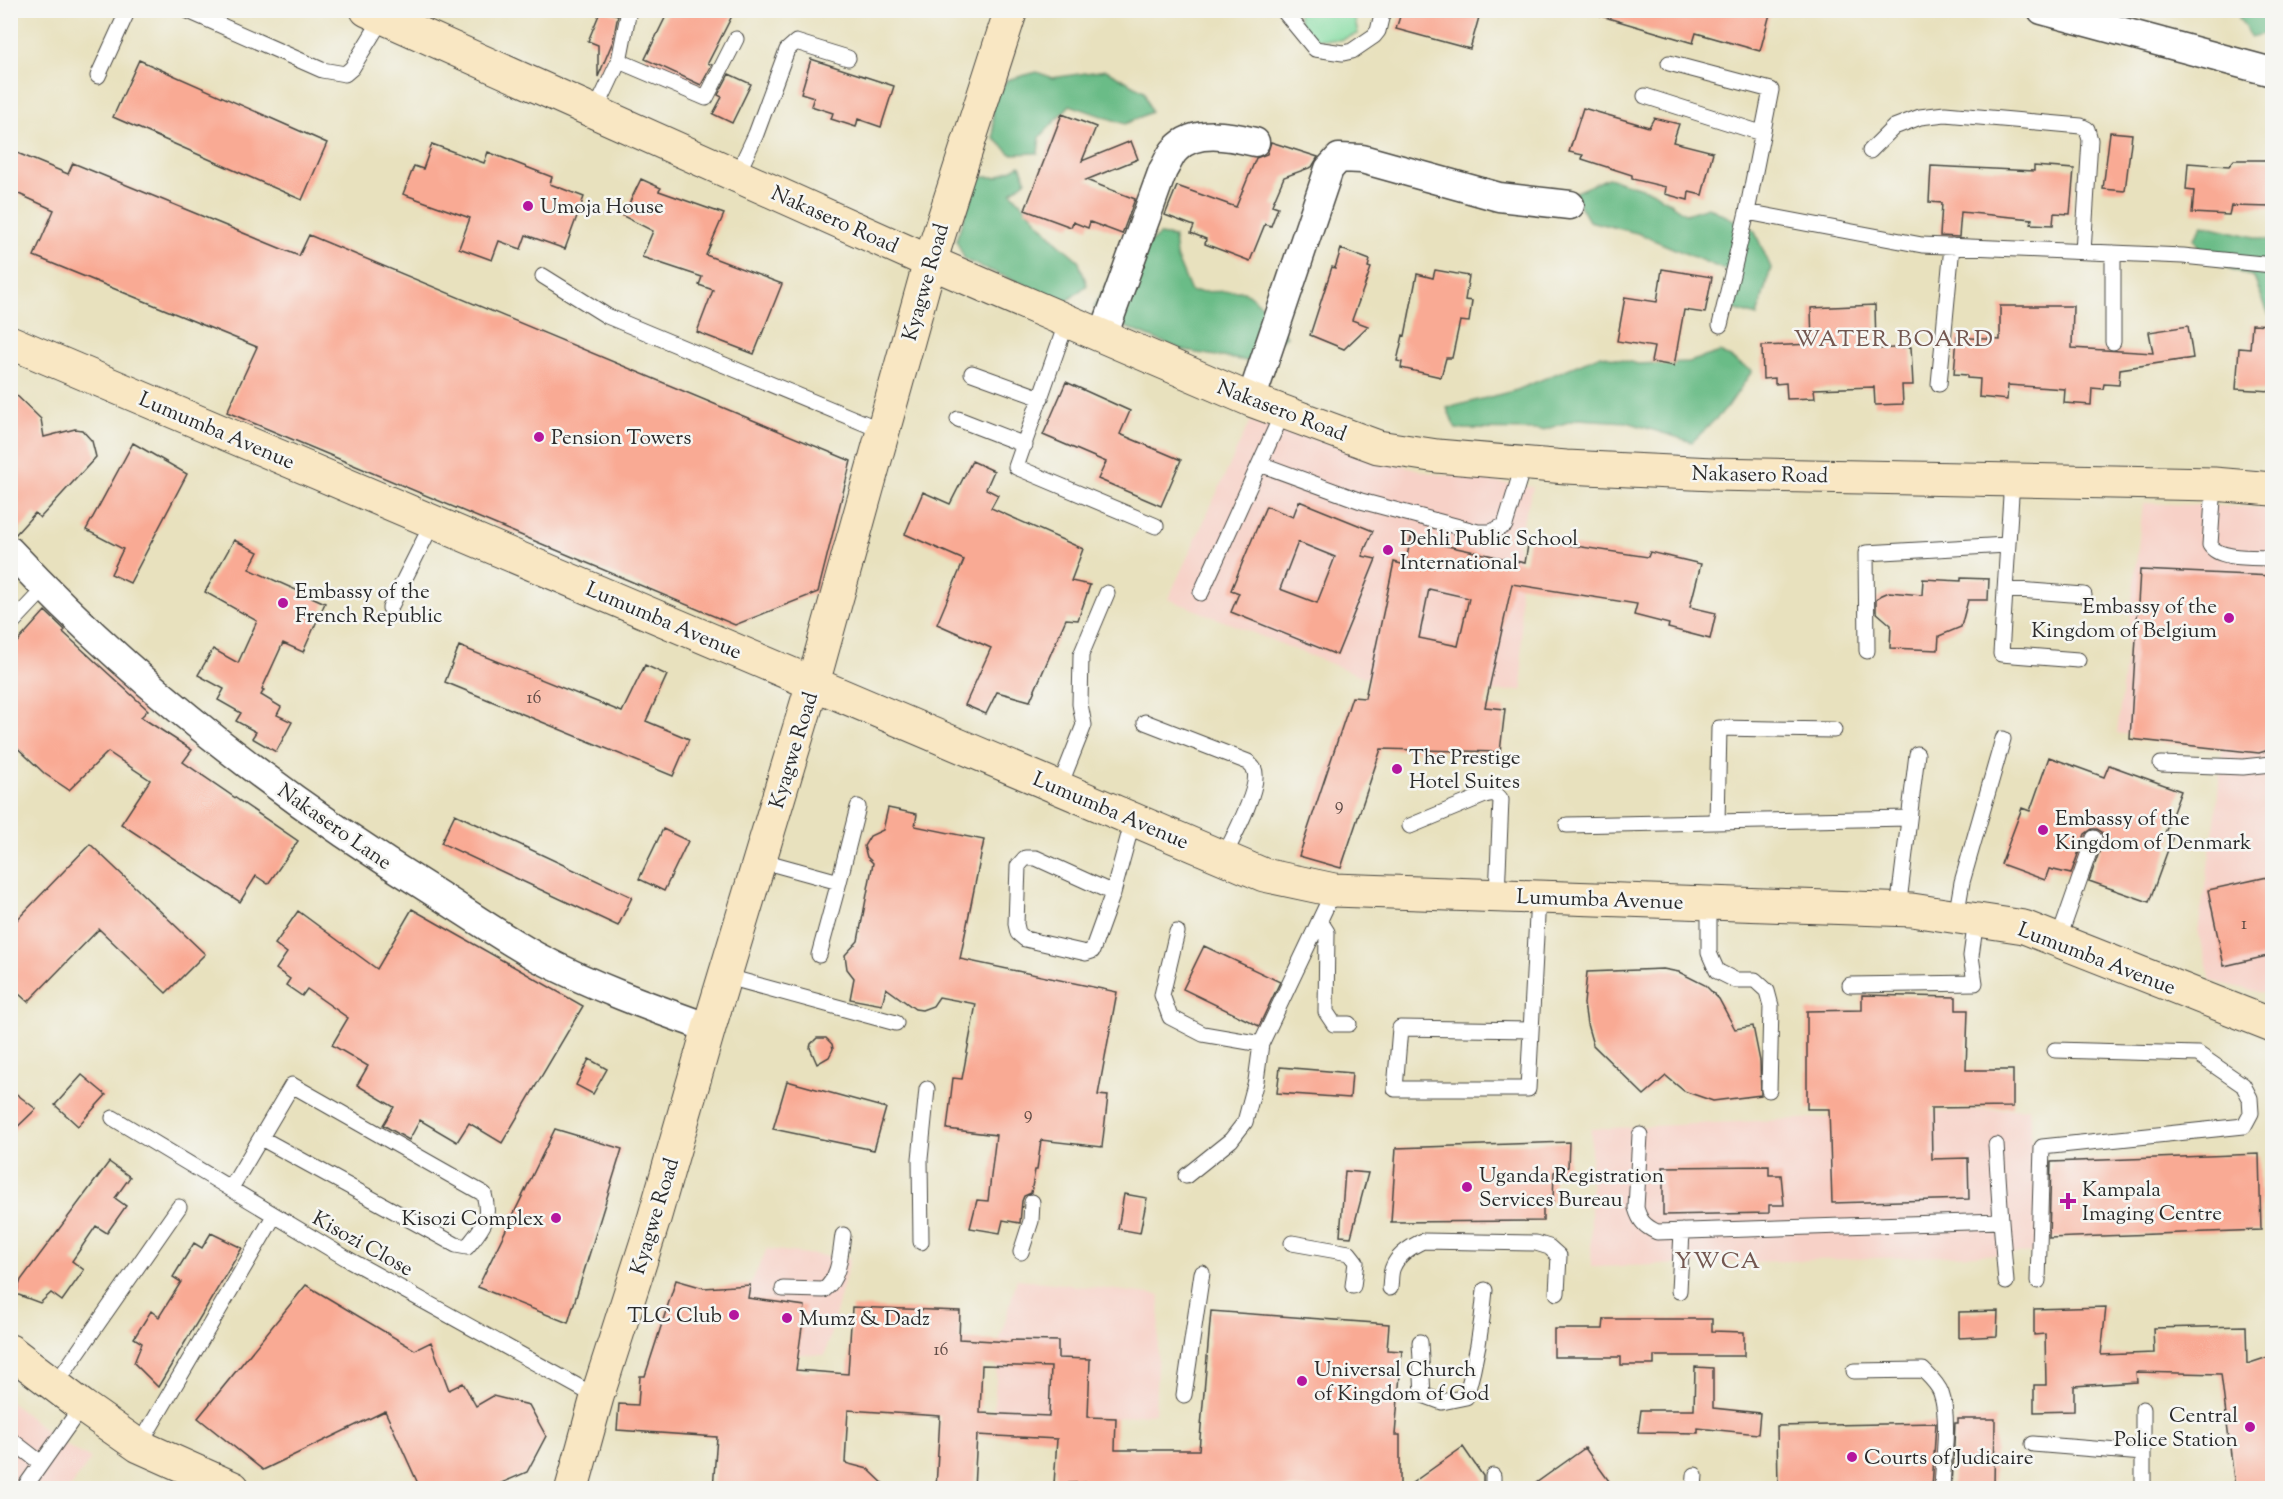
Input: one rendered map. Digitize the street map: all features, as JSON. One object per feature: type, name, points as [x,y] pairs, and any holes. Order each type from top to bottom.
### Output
[{"type":"main road","name":"Kyagwe Road","points":[[572,1488],[597,1397],[654,1219],[708,1028],[813,684],[930,262],[1011,10]]},
{"type":"main road","name":"Nakasero Road","points":[[375,14],[930,262],[1251,400],[1378,447],[1437,456],[1713,474],[2214,484],[2272,489]]},
{"type":"main road","name":"Lumumba Avenue","points":[[10,342],[1264,875],[1334,890],[1912,910],[2024,927],[2272,1026]]},
{"type":"main road","points":[[10,1351],[139,1446],[233,1488]]},
{"type":"street","points":[[2042,10],[2272,72]]},
{"type":"street","points":[[1103,336],[1163,170],[1175,149],[1197,135],[1240,138],[1256,142]]},
{"type":"street","points":[[1251,400],[1329,169],[1339,158],[1362,159],[1499,197],[1570,205]]},
{"type":"street","name":"Nakasero Lane","points":[[10,551],[45,588],[147,682],[221,746],[378,858],[536,957],[605,989],[708,1028]]},
{"type":"lane","points":[[98,76],[128,10]]},
{"type":"lane","points":[[186,10],[322,70],[336,74],[345,74],[352,68],[375,14]]},
{"type":"lane","points":[[595,112],[619,61],[629,10]]},
{"type":"lane","points":[[1283,10],[1315,49],[1343,53],[1352,51],[1374,36],[1378,31],[1383,10]]},
{"type":"lane","points":[[619,61],[706,98],[736,39]]},
{"type":"lane","points":[[737,176],[791,45],[796,42],[848,58]]},
{"type":"lane","points":[[1669,63],[1771,90],[1747,212],[1720,325]]},
{"type":"lane","points":[[1644,96],[1761,133]]},
{"type":"lane","points":[[1870,151],[1894,127],[1920,117],[1945,114],[2081,126],[2090,134],[2083,252]]},
{"type":"lane","points":[[1747,212],[1922,245],[2183,256],[2272,265]]},
{"type":"lane","points":[[1939,384],[1952,246]]},
{"type":"lane","points":[[2113,342],[2114,253]]},
{"type":"lane","points":[[543,276],[607,316],[883,431]]},
{"type":"lane","points":[[1067,321],[1016,467],[1156,526]]},
{"type":"lane","points":[[972,373],[1041,398]]},
{"type":"lane","points":[[1201,593],[1283,412]]},
{"type":"lane","points":[[958,419],[1024,445]]},
{"type":"lane","points":[[1260,464],[1361,501],[1478,532],[1491,532],[1505,525],[1524,463]]},
{"type":"lane","points":[[2012,480],[2001,654],[2078,660]]},
{"type":"lane","points":[[2214,484],[2210,545],[2213,551],[2221,554],[2272,558]]},
{"type":"lane","points":[[390,608],[434,522]]},
{"type":"lane","points":[[1867,651],[1866,553],[2007,545]]},
{"type":"lane","points":[[10,625],[45,588]]},
{"type":"lane","points":[[2005,589],[2084,595]]},
{"type":"lane","points":[[1059,789],[1084,725],[1080,704],[1081,655],[1107,593]]},
{"type":"lane","points":[[1145,722],[1248,762],[1254,769],[1255,776],[1245,815],[1223,858]]},
{"type":"lane","points":[[1717,822],[1719,728],[1834,730]]},
{"type":"lane","points":[[1850,985],[1975,983],[1962,882],[2002,740]]},
{"type":"lane","points":[[1898,910],[1917,753]]},
{"type":"lane","points":[[2161,764],[2243,767],[2272,764]]},
{"type":"lane","points":[[1410,826],[1485,795],[1492,793],[1498,795],[1501,800],[1497,895]]},
{"type":"lane","points":[[819,955],[858,807]]},
{"type":"lane","points":[[1567,825],[1909,818]]},
{"type":"lane","points":[[1113,893],[1036,858],[1025,858],[1018,866],[1016,924],[1018,933],[1025,939],[1086,953],[1092,951],[1113,893],[1133,820]]},
{"type":"lane","points":[[2058,941],[2094,838]]},
{"type":"lane","points":[[759,860],[839,882]]},
{"type":"lane","points":[[1186,1176],[1231,1140],[1245,1122],[1256,1082],[1262,1044],[1334,890]]},
{"type":"lane","points":[[1531,1030],[1400,1028],[1395,1089],[1528,1089],[1538,897]]},
{"type":"lane","points":[[1709,903],[1710,953],[1717,972],[1735,980],[1755,981],[1767,991],[1771,1006],[1769,1090]]},
{"type":"lane","points":[[1320,921],[1328,932],[1326,1012],[1334,1024],[1349,1024]]},
{"type":"lane","points":[[1177,932],[1162,995],[1170,1017],[1203,1034],[1262,1044]]},
{"type":"lane","points":[[724,976],[896,1023]]},
{"type":"lane","points":[[2038,1281],[2042,1147],[2244,1126],[2251,1113],[2250,1098],[2243,1085],[2198,1054],[2055,1050]]},
{"type":"lane","points":[[231,1188],[292,1085],[484,1194],[488,1209],[483,1228],[467,1246],[456,1245],[261,1138]]},
{"type":"lane","points":[[921,1242],[920,1159],[927,1089]]},
{"type":"lane","name":"Kisozi Close","points":[[113,1118],[274,1216],[597,1397]]},
{"type":"lane","points":[[1640,1135],[1636,1208],[1639,1218],[1646,1227],[1657,1232],[2001,1221]]},
{"type":"lane","points":[[1996,1145],[2006,1282]]},
{"type":"lane","points":[[1021,1252],[1031,1221],[1032,1202]]},
{"type":"lane","points":[[55,1385],[178,1207]]},
{"type":"lane","points":[[139,1446],[274,1216]]},
{"type":"lane","points":[[1679,1291],[1682,1231]]},
{"type":"lane","points":[[783,1289],[824,1290],[832,1284],[836,1276],[843,1235]]},
{"type":"lane","points":[[1390,1288],[1392,1268],[1413,1245],[1423,1241],[1536,1243],[1549,1247],[1559,1256],[1557,1293]]},
{"type":"lane","points":[[1292,1243],[1349,1253],[1356,1262],[1353,1286]]},
{"type":"lane","points":[[1184,1395],[1202,1274]]},
{"type":"lane","points":[[1420,1342],[1423,1395],[1442,1402],[1466,1397],[1475,1361],[1485,1290]]},
{"type":"lane","points":[[1854,1371],[1923,1370],[1932,1379],[1941,1392],[1944,1418],[1942,1488]]},
{"type":"lane","points":[[24,1488],[82,1406]]},
{"type":"lane","points":[[2143,1409],[2143,1488]]},
{"type":"lane","points":[[10,1439],[41,1463]]},
{"type":"lane","points":[[2033,1444],[2143,1453]]},
{"type":"shaded area","points":[[1250,421],[1430,473],[1533,487],[1518,539],[1523,690],[1490,692],[1364,677],[1168,599]]},
{"type":"shaded area","points":[[2143,503],[2272,508],[2272,798],[2257,803],[2272,800],[2272,995],[2211,981],[2198,931],[2216,814],[2222,749],[2117,733]]},
{"type":"shaded area","points":[[2029,1108],[2041,1253],[1591,1267],[1591,1129]]},
{"type":"shaded area","name":"Mumz & Dadz","points":[[767,1249],[850,1259],[825,1355],[729,1351],[750,1285]]},
{"type":"shaded area","points":[[1017,1279],[1160,1295],[1155,1413],[1116,1418],[993,1413],[1000,1339]]},
{"type":"shaded area","points":[[10,1402],[63,1444],[91,1459],[70,1488],[11,1488]]},
{"type":"green space","points":[[1297,11],[1353,11],[1358,34],[1339,40],[1305,38]]},
{"type":"green space","points":[[2243,11],[2272,11],[2272,32],[2251,37],[2239,18]]},
{"type":"green space","points":[[1106,70],[1144,91],[1151,112],[1125,124],[1070,105],[1040,137],[1038,153],[1011,154],[994,138],[992,102],[1007,80],[1037,72],[1052,78]]},
{"type":"green space","points":[[1020,165],[1026,180],[1011,192],[1057,242],[1078,260],[1087,285],[1066,302],[965,260],[956,240],[978,177],[997,177]]},
{"type":"green space","points":[[1608,178],[1652,191],[1686,214],[1708,207],[1754,230],[1771,268],[1757,316],[1733,309],[1732,273],[1637,233],[1589,221],[1573,193]]},
{"type":"green space","points":[[2203,225],[2272,241],[2272,316],[2269,315],[2254,278],[2203,258],[2194,238]]},
{"type":"green space","points":[[1159,235],[1174,237],[1176,256],[1191,292],[1244,291],[1269,311],[1287,336],[1247,361],[1185,351],[1128,328],[1094,307],[1110,277]]},
{"type":"green space","points":[[1720,352],[1752,371],[1727,408],[1692,442],[1627,422],[1578,419],[1543,430],[1456,429],[1447,408],[1517,390],[1601,355],[1638,364],[1689,362]]},
{"type":"building","points":[[601,10],[618,15],[613,41],[598,77],[598,45],[588,41]]},
{"type":"building","points":[[669,10],[735,10],[708,63],[712,65],[701,85],[645,59]]},
{"type":"building","points":[[1402,10],[1481,10],[1470,49],[1396,29]]},
{"type":"building","points":[[1602,10],[1757,10],[1770,14],[1760,51],[1696,33],[1693,43],[1601,16]]},
{"type":"building","points":[[811,59],[894,86],[881,127],[858,119],[856,127],[831,119],[833,113],[811,106],[814,97],[801,93]]},
{"type":"building","points":[[139,60],[327,143],[302,200],[113,117]]},
{"type":"building","points":[[729,74],[751,84],[732,123],[713,114],[722,97],[718,95]]},
{"type":"building","points":[[1583,108],[1649,127],[1654,118],[1679,124],[1673,142],[1713,152],[1702,195],[1689,192],[1688,200],[1665,194],[1666,187],[1632,179],[1632,175],[1582,159],[1583,155],[1569,152]]},
{"type":"building","points":[[1062,114],[1096,127],[1082,161],[1131,141],[1138,159],[1086,180],[1135,199],[1122,234],[1090,222],[1088,228],[1073,222],[1071,227],[1025,210]]},
{"type":"building","points":[[2110,132],[2132,134],[2125,191],[2103,189]]},
{"type":"building","points":[[1271,142],[1318,157],[1312,167],[1284,177],[1272,205],[1278,207],[1271,226],[1265,224],[1250,261],[1205,244],[1206,239],[1191,233],[1194,226],[1165,215],[1177,186],[1236,207],[1256,158],[1267,154]]},
{"type":"building","name":"Umoja House","points":[[432,144],[484,163],[488,152],[552,177],[550,184],[584,197],[565,249],[526,235],[521,249],[499,241],[492,260],[459,248],[470,218],[403,194],[414,166],[423,169]]},
{"type":"building","name":"Pension Towers","points":[[10,150],[68,174],[73,163],[299,256],[309,235],[851,461],[818,592],[735,625],[227,412],[257,347],[34,256],[54,210],[10,190]]},
{"type":"building","points":[[2234,160],[2272,160],[2272,207],[2231,206],[2229,215],[2192,213],[2194,191],[2186,190],[2188,163],[2229,166]]},
{"type":"building","points":[[1931,166],[2034,171],[2034,166],[2074,169],[2070,214],[2054,213],[2053,225],[2031,224],[2032,219],[1961,212],[1959,237],[1940,236],[1942,203],[1929,202]]},
{"type":"building","points":[[641,179],[661,188],[659,191],[724,214],[706,255],[782,284],[754,354],[697,332],[713,290],[699,285],[702,277],[642,257],[653,231],[623,216]]},
{"type":"building","points":[[1341,249],[1370,260],[1368,267],[1371,268],[1352,320],[1368,326],[1344,349],[1310,335],[1332,267],[1335,268]]},
{"type":"building","points":[[1662,269],[1712,277],[1705,313],[1684,310],[1674,366],[1651,362],[1654,347],[1617,341],[1625,297],[1657,302]]},
{"type":"building","points":[[1435,270],[1469,276],[1465,300],[1472,301],[1469,322],[1460,321],[1452,358],[1446,358],[1441,377],[1401,368],[1402,362],[1397,361],[1403,335],[1405,336],[1417,274],[1433,278]]},
{"type":"building","points":[[1875,305],[1876,349],[1911,347],[1913,385],[1902,385],[1903,404],[1875,405],[1874,387],[1814,389],[1815,398],[1787,399],[1786,383],[1775,384],[1775,378],[1763,379],[1762,346],[1812,344],[1811,308]]},
{"type":"building","points":[[2000,306],[2073,306],[2072,348],[2153,353],[2149,332],[2188,326],[2193,358],[2120,369],[2119,385],[2104,384],[2103,389],[2092,388],[2091,405],[2064,403],[2065,389],[2008,385],[2007,400],[1979,397],[1980,379],[1954,374],[1957,337],[2000,340]]},
{"type":"building","points":[[2252,324],[2272,325],[2272,391],[2236,389],[2239,348],[2250,349]]},
{"type":"building","points":[[1066,382],[1130,411],[1120,434],[1181,460],[1161,506],[1098,479],[1106,462],[1043,435]]},
{"type":"building","points":[[10,389],[41,419],[44,437],[75,429],[82,430],[92,441],[96,457],[40,518],[35,513],[15,535],[10,535]]},
{"type":"building","points":[[133,443],[187,474],[130,583],[111,574],[123,549],[86,530]]},
{"type":"building","points":[[972,461],[994,471],[986,489],[998,495],[991,508],[1083,549],[1071,581],[1090,585],[1078,620],[1066,619],[1030,701],[997,692],[986,714],[965,705],[991,648],[937,624],[964,560],[905,534],[923,492],[950,504]]},
{"type":"building","points":[[1299,501],[1373,531],[1362,556],[1376,559],[1337,655],[1231,612],[1239,593],[1231,590],[1266,506],[1293,517]],"holes":[[[1298,542],[1335,557],[1317,603],[1280,589]]]},
{"type":"building","points":[[1411,538],[1525,563],[1529,539],[1648,557],[1650,552],[1701,564],[1690,607],[1716,613],[1710,639],[1668,628],[1669,624],[1634,615],[1637,604],[1512,584],[1485,707],[1505,709],[1500,752],[1381,749],[1341,868],[1299,856],[1352,697],[1365,698],[1394,562],[1405,565]],"holes":[[[1429,589],[1469,598],[1458,646],[1419,638]]]},
{"type":"building","points":[[234,540],[258,552],[249,569],[325,603],[303,652],[283,643],[262,689],[264,690],[261,695],[281,707],[277,715],[292,722],[276,752],[252,738],[256,732],[236,721],[241,713],[218,700],[224,689],[198,675],[213,649],[238,663],[257,621],[205,592]]},
{"type":"building","points":[[2140,570],[2272,576],[2272,749],[2259,753],[2130,739]]},
{"type":"building","points":[[1961,578],[1989,579],[1988,600],[1968,600],[1961,627],[1939,636],[1938,650],[1890,648],[1891,625],[1876,612],[1876,600],[1880,596],[1889,592],[1922,595],[1923,579],[1961,581]]},
{"type":"building","points":[[45,611],[65,630],[63,632],[148,710],[141,717],[192,750],[183,762],[298,841],[268,884],[256,876],[240,902],[121,824],[150,780],[108,752],[69,790],[45,774],[10,741],[10,650]]},
{"type":"building","points":[[459,646],[622,712],[645,665],[667,675],[646,721],[689,739],[673,776],[445,682]]},
{"type":"building","name":"Embassy of the Kingdom of Denmark","points":[[2049,757],[2104,777],[2109,765],[2181,791],[2165,833],[2173,836],[2149,902],[2089,881],[2103,841],[2102,832],[2097,829],[2092,829],[2085,834],[2071,874],[2049,869],[2045,880],[2001,864],[2022,808],[2030,811]]},
{"type":"building","points":[[888,808],[917,814],[915,826],[984,840],[960,959],[1117,992],[1098,1095],[1108,1096],[1102,1147],[1041,1140],[1037,1170],[1035,1170],[1031,1193],[1024,1196],[1022,1201],[1020,1223],[1003,1220],[1000,1233],[970,1228],[977,1200],[988,1201],[996,1135],[947,1129],[953,1078],[962,1079],[976,1004],[939,997],[933,1006],[922,1010],[915,1009],[886,988],[882,1005],[850,999],[854,978],[847,969],[845,955],[858,941],[873,863],[867,857],[864,846],[870,836],[883,830]]},
{"type":"building","points":[[455,814],[632,897],[618,926],[441,843]]},
{"type":"building","points":[[663,829],[688,841],[664,891],[639,879]]},
{"type":"building","points":[[90,844],[205,954],[166,993],[99,929],[28,1002],[10,986],[10,927]]},
{"type":"building","points":[[2272,876],[2272,955],[2224,966],[2208,890]]},
{"type":"building","points":[[412,909],[583,1006],[502,1143],[469,1123],[457,1142],[420,1120],[409,1140],[383,1125],[394,1107],[357,1085],[368,1066],[332,1045],[348,1018],[307,989],[302,996],[286,985],[290,979],[276,969],[287,953],[275,944],[298,911],[377,969]]},
{"type":"building","points":[[1204,946],[1280,982],[1259,1026],[1183,989]]},
{"type":"building","points":[[1663,969],[1679,972],[1705,985],[1719,999],[1735,1029],[1753,1026],[1760,1061],[1761,1095],[1713,1101],[1684,1091],[1666,1076],[1644,1095],[1593,1045],[1584,1004],[1587,972]]},
{"type":"building","points":[[1862,995],[1956,997],[1956,1010],[1968,1010],[1966,1070],[2013,1070],[2013,1107],[1931,1108],[1932,1159],[1968,1158],[1969,1199],[1832,1203],[1829,1109],[1807,1109],[1807,1011],[1862,1010]]},
{"type":"building","points":[[817,1038],[826,1038],[832,1044],[833,1049],[829,1057],[817,1064],[810,1048]]},
{"type":"building","points":[[589,1059],[607,1069],[593,1094],[576,1085]]},
{"type":"building","points":[[1280,1067],[1352,1073],[1350,1098],[1277,1093]]},
{"type":"building","points":[[82,1075],[106,1095],[78,1126],[55,1105]]},
{"type":"building","points":[[787,1081],[886,1108],[874,1150],[773,1129]]},
{"type":"building","points":[[10,1089],[36,1109],[10,1134]]},
{"type":"building","name":"Kisozi Complex","points":[[555,1129],[622,1149],[568,1323],[478,1287]]},
{"type":"building","name":"Uganda Registration Services Bureau","points":[[1569,1142],[1568,1167],[1554,1172],[1553,1201],[1543,1202],[1543,1221],[1391,1222],[1396,1148]]},
{"type":"building","points":[[2259,1154],[2261,1230],[2049,1238],[2051,1162]]},
{"type":"building","points":[[109,1162],[130,1177],[115,1198],[126,1206],[107,1233],[96,1226],[72,1261],[84,1270],[62,1301],[51,1293],[40,1303],[16,1294],[21,1280]]},
{"type":"building","name":"YWCA","points":[[1769,1166],[1769,1175],[1781,1175],[1784,1205],[1769,1205],[1769,1213],[1663,1215],[1663,1167]]},
{"type":"building","points":[[1345,1171],[1368,1173],[1351,1237],[1340,1236]]},
{"type":"building","points":[[1124,1194],[1147,1198],[1140,1233],[1118,1229]]},
{"type":"building","points":[[211,1233],[242,1248],[158,1387],[134,1363],[142,1343],[134,1338],[151,1311],[159,1317],[181,1282],[173,1277],[194,1243],[202,1248]]},
{"type":"building","points":[[676,1280],[704,1288],[750,1285],[748,1298],[805,1306],[796,1370],[848,1374],[852,1307],[960,1311],[959,1339],[1011,1342],[1011,1340],[1058,1341],[1058,1358],[1090,1359],[1088,1417],[1116,1418],[1115,1450],[1199,1450],[1211,1311],[1389,1324],[1387,1350],[1402,1351],[1395,1435],[1400,1435],[1400,1488],[1094,1488],[1094,1482],[1054,1484],[1057,1439],[977,1435],[974,1488],[936,1488],[940,1416],[848,1410],[845,1463],[868,1469],[888,1488],[713,1488],[717,1437],[617,1430],[619,1404],[638,1405],[640,1376],[645,1376]],"holes":[[[982,1365],[1051,1367],[1049,1416],[980,1413]]]},
{"type":"building","points":[[306,1285],[415,1350],[431,1342],[449,1390],[463,1383],[476,1406],[493,1396],[529,1405],[546,1436],[527,1472],[490,1488],[420,1488],[385,1411],[263,1470],[198,1418]]},
{"type":"building","points":[[2106,1307],[2101,1355],[2154,1353],[2153,1328],[2246,1326],[2247,1364],[2268,1357],[2272,1383],[2272,1488],[2235,1488],[2221,1374],[2136,1372],[2137,1382],[2074,1386],[2074,1411],[2034,1412],[2034,1385],[2046,1385],[2045,1334],[2034,1335],[2034,1309]]},
{"type":"building","points":[[1998,1311],[1997,1336],[1959,1338],[1959,1312]]},
{"type":"building","points":[[1604,1319],[1712,1319],[1712,1331],[1744,1332],[1744,1356],[1654,1356],[1654,1365],[1621,1365],[1621,1357],[1554,1357],[1554,1329],[1603,1329]]},
{"type":"building","points":[[1695,1367],[1713,1368],[1713,1408],[1760,1413],[1758,1434],[1698,1428],[1698,1433],[1638,1432],[1641,1410],[1694,1410]]},
{"type":"building","points":[[1958,1419],[1995,1419],[1994,1488],[1952,1488],[1955,1423],[1958,1423]]},
{"type":"building","name":"Courts of Judicaire","points":[[1936,1423],[1932,1488],[1778,1488],[1777,1426]]},
{"type":"building","points":[[1463,1447],[1483,1476],[1483,1488],[1405,1488]]},
{"type":"building","points":[[1585,1448],[1614,1488],[1529,1488]]},
{"type":"place","name":"Umoja House","points":[[528,206]]},
{"type":"place","name":"Pension Towers","points":[[539,437]]},
{"type":"place","name":"Dehli Public School International","points":[[1388,550]]},
{"type":"place","name":"Embassy of the French Republic","points":[[283,603]]},
{"type":"place","name":"Embassy of the Kingdom of Belgium","points":[[2229,618]]},
{"type":"place","name":"The Prestige Hotel Suites","points":[[1397,769]]},
{"type":"place","name":"Embassy of the Kingdom of Denmark","points":[[2043,830]]},
{"type":"place","name":"Uganda Registration Services Bureau","points":[[1467,1187]]},
{"type":"place","name":"Kampala Imaging Centre","points":[[2068,1201]]},
{"type":"place","name":"Kisozi Complex","points":[[556,1218]]},
{"type":"place","name":"TLC Club","points":[[734,1315]]},
{"type":"place","name":"Mumz & Dadz","points":[[787,1318]]},
{"type":"place","name":"Universal Church of Kingdom of God","points":[[1302,1381]]},
{"type":"place","name":"Central Police Station","points":[[2250,1427]]},
{"type":"place","name":"Courts of Judicaire","points":[[1852,1457]]},
{"type":"district","name":"WATER BOARD","points":[[1894,338]]},
{"type":"district","name":"YWCA","points":[[1718,1260]]}]
